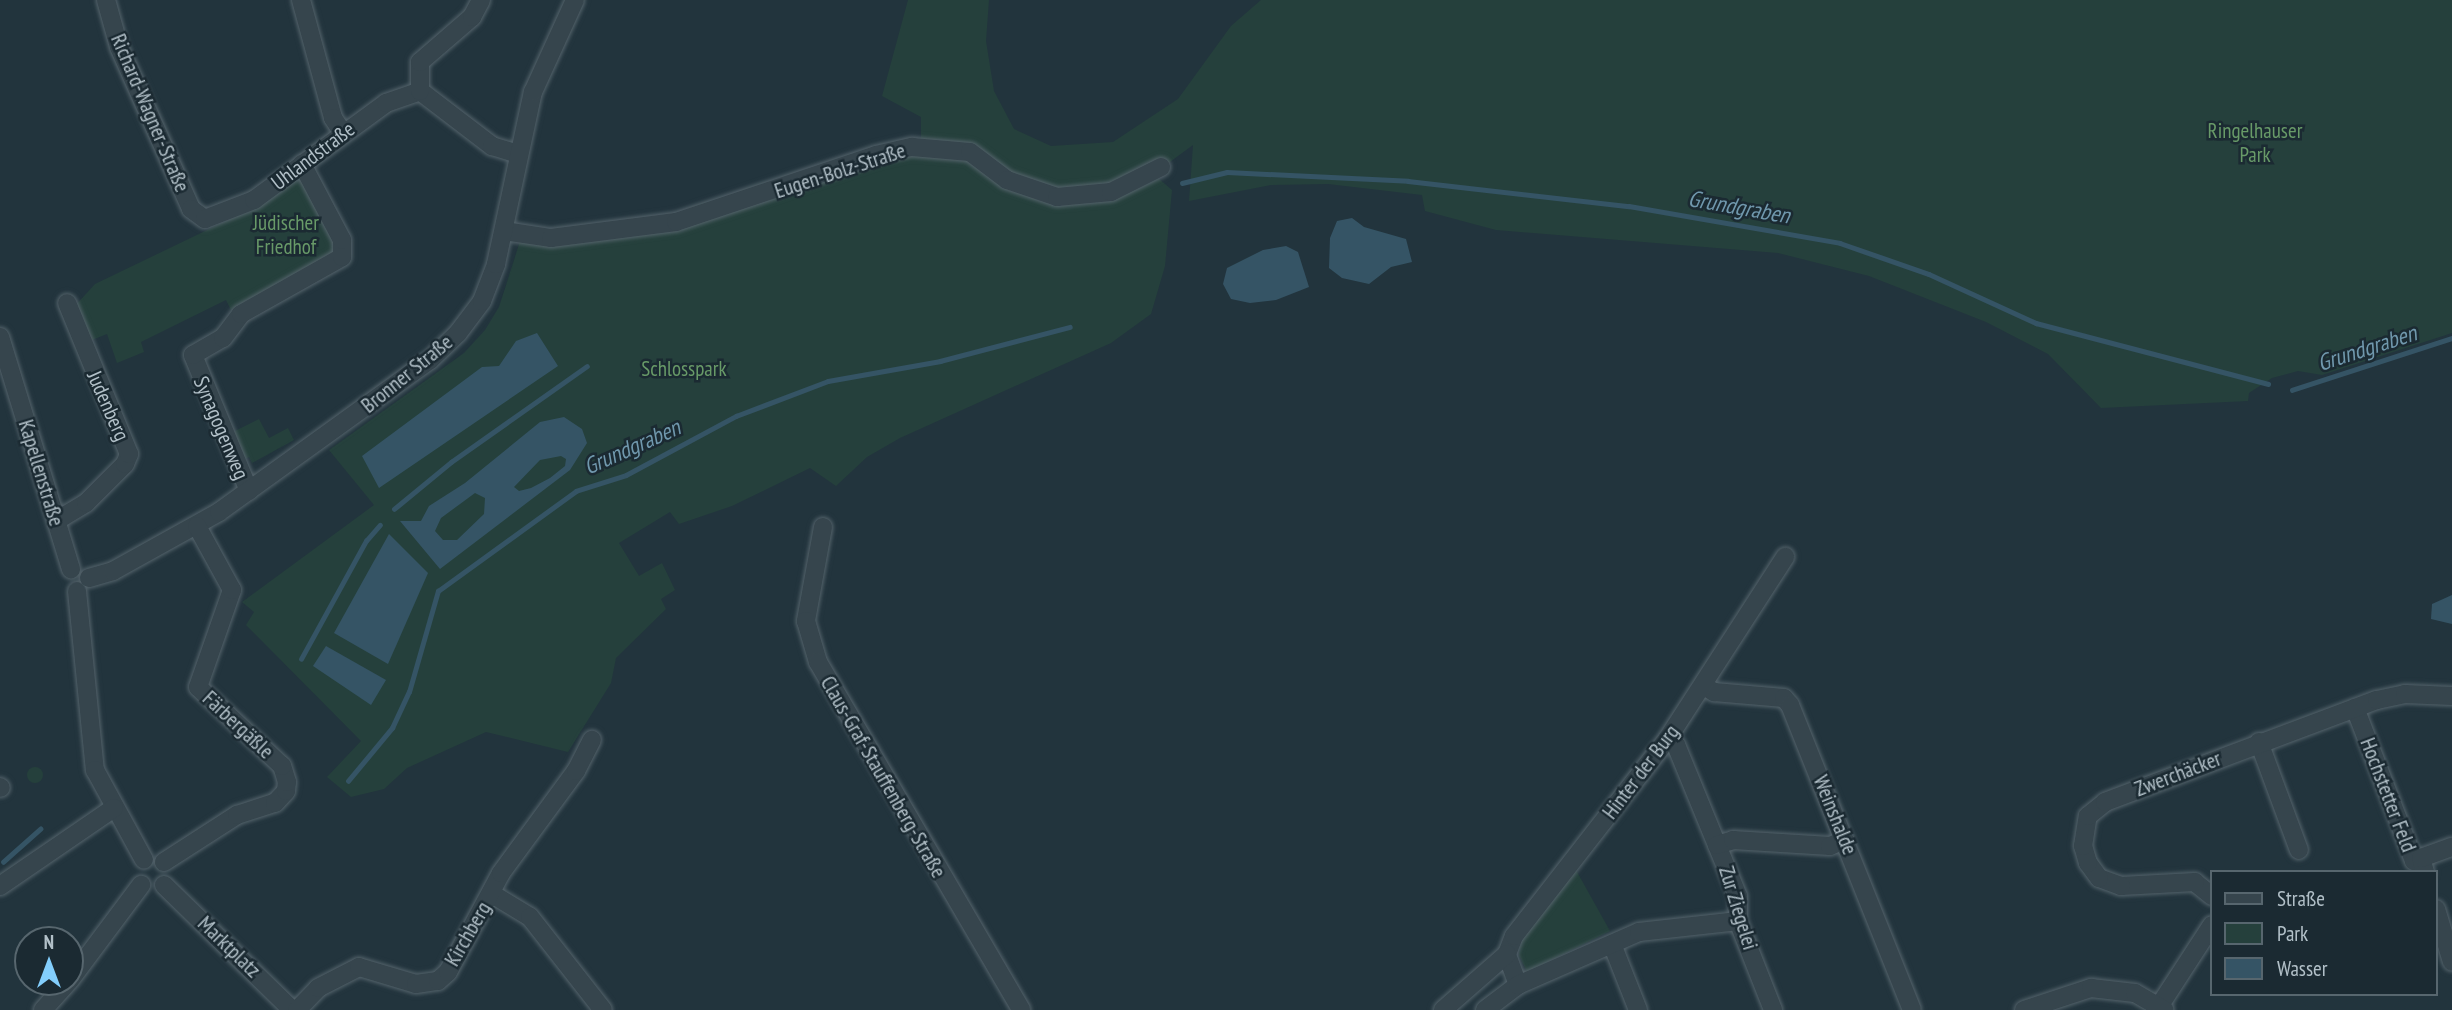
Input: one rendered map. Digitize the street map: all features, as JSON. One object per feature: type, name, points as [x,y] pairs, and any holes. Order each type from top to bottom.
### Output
[{"type":"street","name":"Richard-Wagner-Straße","points":[[106,0],[119,47],[191,209],[205,219]]},
{"type":"street","points":[[301,0],[333,118],[343,133]]},
{"type":"street","name":"Bronner Straße","points":[[83,585],[197,526],[447,345],[482,301],[505,231],[518,154],[533,92],[575,0]]},
{"type":"street","points":[[481,3],[420,62],[420,91],[492,146],[518,154]]},
{"type":"street","name":"Uhlandstraße","points":[[205,219],[254,200],[386,103],[420,91]]},
{"type":"street","name":"Eugen-Bolz-Straße","points":[[505,231],[551,238],[676,222],[876,155],[912,147],[970,152],[1007,180],[1057,197],[1111,192],[1161,167]]},
{"type":"street","name":"Synagogenweg","points":[[248,491],[193,355],[223,338],[241,314],[342,257],[342,240],[302,164]]},
{"type":"street","name":"Judenberg","points":[[56,521],[86,503],[125,464],[129,454],[67,303]]},
{"type":"street","name":"Kapellenstraße","points":[[1,345],[71,569],[65,582],[83,585]]},
{"type":"street","name":"Färbergäßle","points":[[164,862],[237,815],[275,803],[286,791],[287,782],[282,766],[198,687],[232,590],[197,526]]},
{"type":"street","name":"Claus-Graf-Stauffenberg-Straße","points":[[823,527],[806,621],[818,662],[1021,1010]]},
{"type":"street","name":"Hinter der Burg","points":[[1507,954],[1514,936],[1668,738],[1785,557]]},
{"type":"street","points":[[83,585],[88,717],[95,770],[144,860]]},
{"type":"street","name":"Weinshalde","points":[[1704,686],[1714,692],[1784,698],[1845,841],[1912,1010]]},
{"type":"street","name":"Zwerchäcker","points":[[2210,894],[2196,882],[2109,883],[2088,863],[2084,825],[2105,802],[2355,708],[2405,694],[2452,696]]},
{"type":"street","name":"Hochstetter Feld","points":[[2355,708],[2414,861],[2423,865]]},
{"type":"street","name":"Zur Ziegelei","points":[[1668,738],[1676,745],[1738,896],[1738,921],[1773,1010]]},
{"type":"street","name":"Kirchberg","points":[[295,1010],[318,988],[359,967],[416,984],[438,981],[448,972],[501,873],[576,771],[592,740]]},
{"type":"street","points":[[2259,742],[2299,850]]},
{"type":"street","points":[[0,886],[114,808]]},
{"type":"street","name":"Zur Ziegelei","points":[[1717,845],[1733,840],[1830,846],[1845,841]]},
{"type":"street","points":[[2423,865],[2452,847]]},
{"type":"street","points":[[144,860],[164,862],[169,876],[164,886],[154,890],[141,885],[136,874],[144,860]]},
{"type":"street","points":[[84,961],[141,885]]},
{"type":"street","name":"Marktplatz","points":[[164,886],[295,1010]]},
{"type":"street","name":"Kirchberg","points":[[492,894],[530,917],[603,1010]]},
{"type":"street","points":[[2438,916],[2452,962]]},
{"type":"street","points":[[1485,1010],[1518,985],[1612,944],[1665,926],[1738,921]]},
{"type":"street","points":[[2024,1010],[2043,1006],[2070,992],[2113,989],[2162,1007],[2210,928]]},
{"type":"street","points":[[1612,944],[1638,1010]]},
{"type":"street","points":[[1445,1009],[1507,954],[1518,985]]},
{"type":"street","points":[[43,1010],[56,996]]},
{"type":"green space","points":[[908,0],[989,0],[986,41],[994,91],[1014,129],[1051,146],[1113,142],[1178,99],[1231,26],[1261,0],[2452,0],[2452,333],[2322,375],[2298,371],[2272,378],[2249,393],[2248,401],[2101,408],[2048,354],[1986,322],[1869,276],[1778,253],[1496,230],[1425,211],[1422,195],[1328,184],[1271,185],[1189,201],[1193,145],[1148,178],[1158,178],[1172,190],[1165,266],[1151,314],[1111,343],[900,438],[867,457],[836,486],[810,468],[732,506],[679,524],[670,512],[619,543],[639,576],[662,563],[675,590],[661,599],[666,609],[616,658],[611,683],[568,752],[486,732],[407,768],[384,789],[351,797],[327,777],[361,741],[246,625],[254,612],[242,602],[374,505],[329,450],[464,353],[485,330],[499,307],[521,238],[677,225],[876,159],[937,149],[921,139],[921,117],[882,96]]},
{"type":"green space","name":"Jüdischer Friedhof","points":[[296,177],[302,177],[337,242],[335,257],[231,310],[226,300],[141,342],[144,352],[117,363],[107,334],[87,342],[74,307],[95,284],[257,206]]},
{"type":"green space","points":[[259,419],[269,438],[288,428],[294,440],[252,463],[249,457],[243,460],[231,433]]},
{"type":"green space","points":[[32,767],[38,767],[43,775],[41,781],[32,783],[27,778],[27,772]]},
{"type":"green space","points":[[1576,870],[1610,931],[1527,972],[1519,955],[1521,939]]},
{"type":"water","points":[[1352,218],[1364,227],[1406,239],[1412,262],[1391,267],[1369,284],[1342,278],[1329,268],[1330,238],[1337,221]]},
{"type":"water","points":[[1286,246],[1298,252],[1309,287],[1276,300],[1250,303],[1231,299],[1223,284],[1227,268],[1263,250]]},
{"type":"water","points":[[537,333],[558,366],[379,488],[362,456],[482,367],[499,366],[516,341]]},
{"type":"water","points":[[564,417],[582,429],[587,443],[570,470],[440,569],[400,521],[421,521],[429,506],[465,483],[540,422]],"holes":[[[561,456],[566,459],[565,466],[550,478],[531,488],[519,491],[514,487],[540,460]],[[475,493],[485,498],[484,514],[457,540],[443,540],[435,531],[441,518]]]},
{"type":"water","points":[[389,534],[428,573],[388,664],[334,633]]},
{"type":"water","points":[[2452,595],[2452,624],[2431,619],[2432,604]]},
{"type":"water","points":[[326,646],[386,680],[371,705],[313,666]]},
{"type":"waterway","name":"Grundgraben","points":[[1182,183],[1227,172],[1408,181],[1629,206],[1840,243],[1929,274],[2036,323],[2268,384]]},
{"type":"waterway","name":"Grundgraben","points":[[348,781],[392,728],[409,692],[438,591],[576,491],[626,475],[736,416],[828,381],[940,361],[1070,327]]},
{"type":"waterway","name":"Grundgraben","points":[[2292,390],[2452,338]]},
{"type":"waterway","points":[[394,509],[451,462],[587,366]]},
{"type":"waterway","points":[[301,659],[366,541],[380,525]]},
{"type":"waterway","points":[[3,862],[40,829]]},
{"type":"park label","name":"Ringelhauser Park","points":[[2255,143]]},
{"type":"park label","name":"Schlosspark","points":[[684,369]]}]
